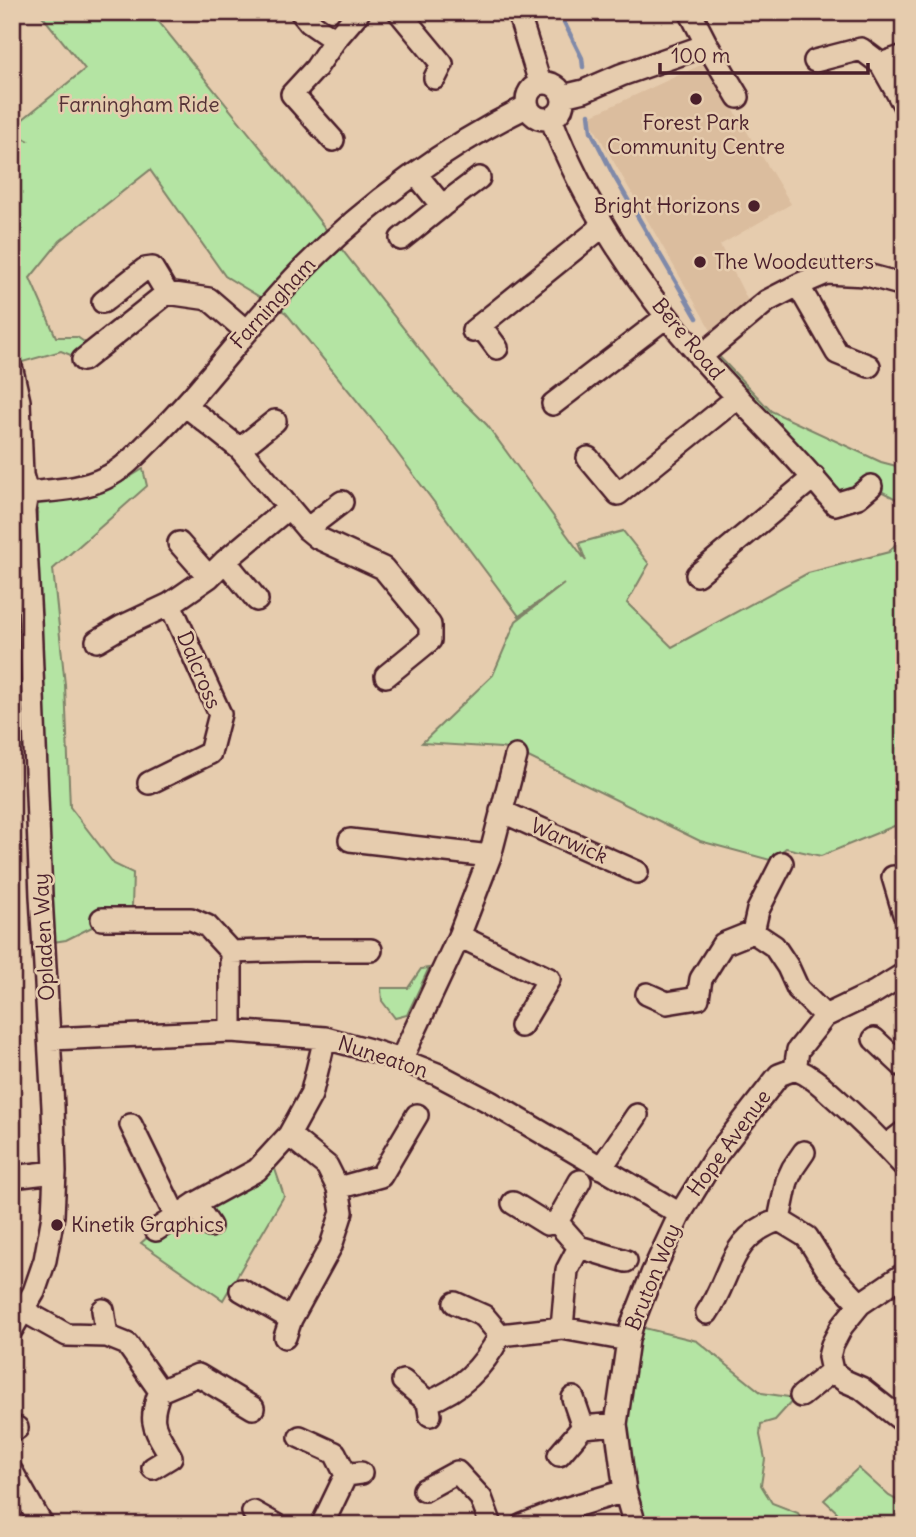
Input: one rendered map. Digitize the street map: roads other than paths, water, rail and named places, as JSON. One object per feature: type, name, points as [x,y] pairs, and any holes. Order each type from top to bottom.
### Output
[{"type":"street","points":[[301,12],[309,22],[335,40]]},
{"type":"street","points":[[333,141],[292,94],[316,68],[359,12]]},
{"type":"street","points":[[399,12],[442,64],[435,78]]},
{"type":"street","points":[[518,12],[540,83]]},
{"type":"street","points":[[690,12],[738,97]]},
{"type":"street","points":[[562,96],[584,91],[707,45]]},
{"type":"street","points":[[815,61],[861,49],[881,64],[904,105]]},
{"type":"street","points":[[881,64],[904,56]]},
{"type":"street","points":[[540,83],[551,84],[562,96],[562,107],[551,118],[534,115],[528,106],[528,95],[540,83]]},
{"type":"street","name":"Farningham","points":[[27,493],[84,486],[123,467],[185,405],[246,331],[327,245],[373,205],[416,174],[467,140],[528,106]]},
{"type":"street","name":"Bere Road","points":[[551,118],[559,140],[603,226],[666,317],[700,357],[814,477],[835,504],[858,497],[871,486]]},
{"type":"street","points":[[416,174],[442,206]]},
{"type":"street","points":[[401,239],[479,178]]},
{"type":"street","points":[[497,348],[477,328],[603,226]]},
{"type":"street","points":[[103,302],[145,270],[152,268],[167,293]]},
{"type":"street","points":[[700,357],[767,301],[826,273],[867,275],[904,285]]},
{"type":"street","points":[[798,285],[837,353],[869,366]]},
{"type":"street","points":[[83,360],[167,293],[209,299],[246,331]]},
{"type":"street","points":[[553,404],[666,317]]},
{"type":"street","name":"Opladen Way","points":[[12,370],[22,475],[27,493],[24,511],[55,1172],[53,1216],[45,1260],[34,1292],[18,1320]]},
{"type":"street","points":[[588,458],[618,494],[738,397]]},
{"type":"street","points":[[185,405],[240,449],[307,530],[318,538],[383,568],[430,625],[430,640],[386,676]]},
{"type":"street","points":[[240,449],[275,421]]},
{"type":"street","points":[[698,575],[814,477]]},
{"type":"street","points":[[307,530],[342,502]]},
{"type":"street","name":"Dalcross","points":[[97,641],[170,604],[209,577],[288,508]]},
{"type":"street","points":[[179,543],[209,577]]},
{"type":"street","points":[[225,561],[257,600]]},
{"type":"street","name":"Dalcross","points":[[149,783],[210,753],[220,714],[170,604]]},
{"type":"street","name":"Warwick","points":[[401,1060],[459,936],[490,856],[516,756]]},
{"type":"street","name":"Warwick","points":[[501,811],[637,872]]},
{"type":"street","points":[[350,840],[490,856]]},
{"type":"street","points":[[753,932],[758,910],[782,863]]},
{"type":"street","points":[[893,877],[904,914]]},
{"type":"street","points":[[102,919],[191,919],[206,926],[231,952],[231,1031]]},
{"type":"street","points":[[648,994],[667,1003],[698,998],[701,979],[723,944],[753,932]]},
{"type":"street","points":[[753,932],[774,946],[798,989],[825,1016]]},
{"type":"street","points":[[459,936],[549,979],[522,1026]]},
{"type":"street","points":[[231,952],[371,950]]},
{"type":"street","points":[[904,974],[875,992],[825,1016],[798,1050],[795,1069],[807,1074],[845,1106],[904,1166]]},
{"type":"street","name":"Nuneaton","points":[[50,1039],[231,1031],[325,1038],[370,1049],[437,1074],[509,1112],[680,1214]]},
{"type":"street","points":[[156,1230],[195,1204],[257,1170],[289,1135],[311,1095],[325,1038]]},
{"type":"street","points":[[874,1039],[904,1067]]},
{"type":"street","name":"Hope Avenue","points":[[680,1214],[715,1157],[779,1075],[795,1069]]},
{"type":"street","points":[[338,1188],[381,1176],[416,1115]]},
{"type":"street","points":[[601,1168],[637,1115]]},
{"type":"street","points":[[886,1146],[904,1132]]},
{"type":"street","points":[[138,1133],[176,1217]]},
{"type":"street","points":[[240,1290],[288,1328],[331,1246],[342,1212],[338,1188],[327,1166],[289,1135]]},
{"type":"street","points":[[779,1220],[787,1181],[804,1152]]},
{"type":"street","points":[[12,1177],[55,1172]]},
{"type":"street","points":[[513,1203],[547,1224],[557,1222],[580,1181]]},
{"type":"street","points":[[195,1204],[210,1226]]},
{"type":"street","name":"Bruton Way","points":[[635,1525],[625,1491],[616,1424],[628,1340],[652,1274],[680,1214]]},
{"type":"street","points":[[779,1220],[807,1237],[827,1269],[860,1304]]},
{"type":"street","points":[[707,1313],[718,1297],[727,1270],[743,1243],[765,1225],[779,1220]]},
{"type":"street","points":[[557,1222],[579,1247],[626,1261]]},
{"type":"street","points":[[562,1328],[567,1270],[579,1247]]},
{"type":"street","points":[[904,1275],[860,1304],[842,1326],[829,1357],[832,1371],[861,1388],[904,1422]]},
{"type":"street","points":[[455,1303],[484,1316],[500,1335]]},
{"type":"street","points":[[103,1310],[107,1336]]},
{"type":"street","points":[[18,1320],[67,1335],[107,1336],[127,1345],[160,1391]]},
{"type":"street","points":[[500,1335],[562,1328],[628,1340]]},
{"type":"street","points":[[403,1381],[429,1408],[463,1384],[484,1360],[500,1335]]},
{"type":"street","points":[[801,1396],[832,1371]]},
{"type":"street","points":[[153,1468],[171,1457],[152,1423],[155,1402],[160,1391],[198,1375],[253,1408]]},
{"type":"street","points":[[573,1398],[583,1427]]},
{"type":"street","points":[[559,1455],[583,1427],[616,1424]]},
{"type":"street","points":[[300,1437],[335,1453],[354,1474],[323,1525]]},
{"type":"street","points":[[12,1472],[42,1525]]},
{"type":"street","points":[[424,1490],[457,1472],[481,1498],[491,1525]]},
{"type":"street","points":[[522,1525],[625,1491]]},
{"type":"street","points":[[253,1512],[276,1525]]},
{"type":"waterway","points":[[559,12],[582,58],[583,67]]},
{"type":"waterway","points":[[589,114],[591,131],[614,176],[697,318]]},
{"type":"place","name":"Forest Park Community Centre","points":[[696,99]]},
{"type":"place","name":"Bright Horizons","points":[[754,206]]},
{"type":"place","name":"The Woodcutters","points":[[700,262]]},
{"type":"place","name":"Kinetik Graphics","points":[[57,1225]]},
{"type":"park label","name":"Farningham Ride","points":[[139,105]]}]
